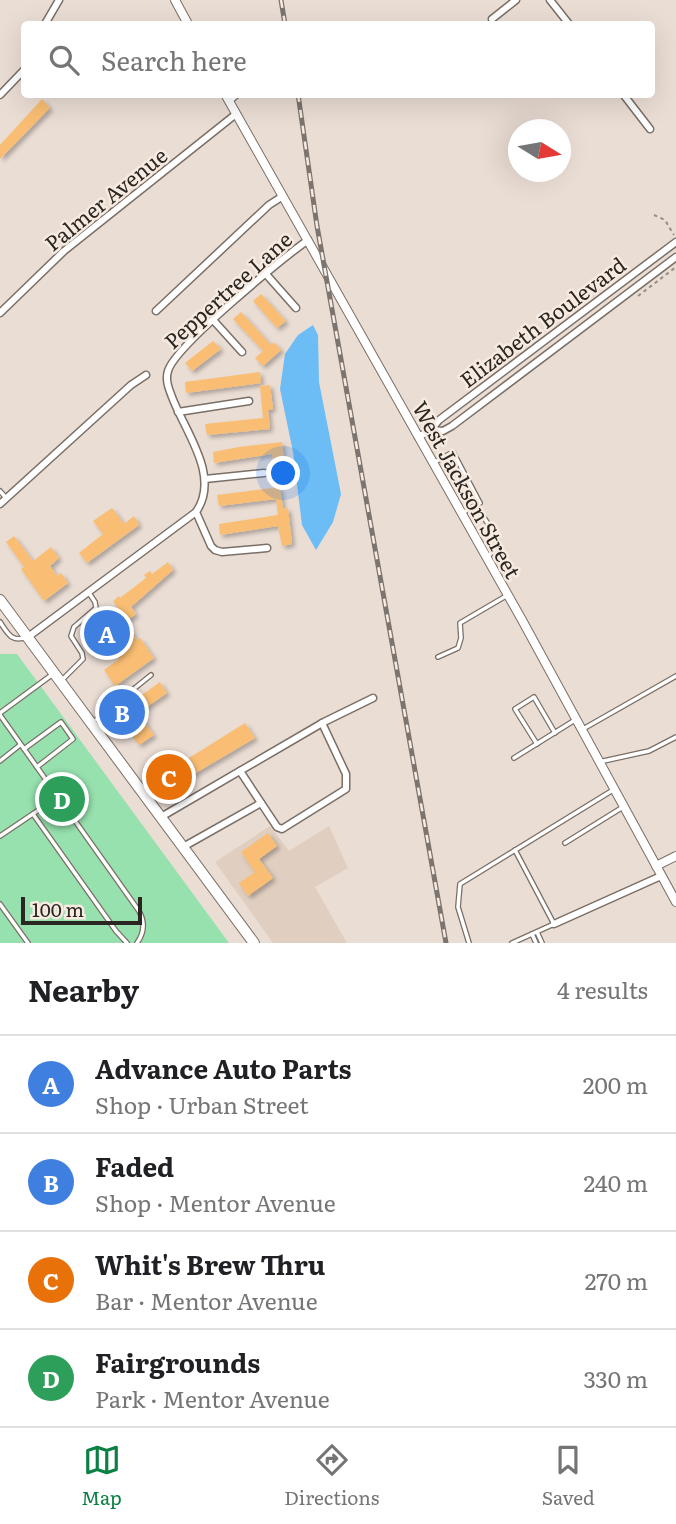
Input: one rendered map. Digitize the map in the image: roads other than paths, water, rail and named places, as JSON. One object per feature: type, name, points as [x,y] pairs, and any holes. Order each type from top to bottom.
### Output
[{"type":"main road","points":[[1,604],[254,943]]},
{"type":"street","points":[[47,21],[59,0]]},
{"type":"street","points":[[175,0],[186,21]]},
{"type":"street","points":[[492,19],[516,0]]},
{"type":"street","points":[[550,0],[567,21]]},
{"type":"street","points":[[0,95],[21,73]]},
{"type":"street","name":"West Jackson Street","points":[[228,98],[508,594],[676,902]]},
{"type":"street","points":[[626,98],[650,129]]},
{"type":"street","name":"Palmer Avenue","points":[[0,313],[64,251],[236,114]]},
{"type":"street","points":[[156,311],[269,205],[283,196]]},
{"type":"street","name":"Elizabeth Boulevard","points":[[418,437],[430,431],[439,420],[675,239]]},
{"type":"street","name":"Peppertree Lane","points":[[205,480],[168,386],[166,376],[169,368],[178,355],[265,273],[308,240]]},
{"type":"street","name":"Elizabeth Boulevard","points":[[430,431],[443,432],[452,426],[676,257]]},
{"type":"street","points":[[265,273],[296,309]]},
{"type":"street","points":[[214,321],[242,352]]},
{"type":"street","points":[[0,504],[131,385],[146,375]]},
{"type":"street","points":[[178,412],[249,401]]},
{"type":"street","points":[[28,637],[196,512],[202,502],[205,480],[264,473]]},
{"type":"street","points":[[196,512],[215,550],[222,552],[267,548]]},
{"type":"street","points":[[161,817],[322,723],[373,698]]},
{"type":"street","points":[[240,771],[277,828],[282,828],[346,789],[346,774],[322,723]]},
{"type":"street","points":[[183,847],[261,803]]},
{"type":"street","points":[[656,866],[676,856]]},
{"type":"street","points":[[554,924],[661,876]]},
{"type":"lane","points":[[433,463],[453,452],[480,503],[462,514]]},
{"type":"lane","points":[[0,491],[6,498]]},
{"type":"lane","points":[[476,505],[497,538],[498,547],[486,557]]},
{"type":"lane","points":[[88,592],[95,601],[96,608],[75,627],[71,636],[83,659],[0,714],[139,911],[144,930],[137,943]]},
{"type":"lane","points":[[438,657],[458,648],[461,638],[460,623],[508,594]]},
{"type":"lane","points":[[0,622],[12,638],[19,640],[28,637]]},
{"type":"lane","points":[[91,723],[151,675]]},
{"type":"lane","points":[[581,730],[676,676]]},
{"type":"lane","points":[[537,744],[515,709],[534,698],[555,733]]},
{"type":"lane","points":[[514,758],[575,720]]},
{"type":"lane","points":[[0,761],[61,722],[73,739],[37,767]]},
{"type":"lane","points":[[598,762],[649,751],[676,737]]},
{"type":"lane","points":[[469,943],[458,906],[460,884],[614,790]]},
{"type":"lane","points":[[0,836],[58,797]]},
{"type":"lane","points":[[565,843],[623,807]]},
{"type":"lane","points":[[33,814],[127,943]]},
{"type":"lane","points":[[512,943],[554,924],[515,850]]},
{"type":"lane","points":[[0,904],[28,943]]},
{"type":"lane","points":[[534,933],[536,943]]},
{"type":"lane","points":[[534,933],[542,943]]},
{"type":"water","points":[[313,325],[318,335],[319,382],[341,494],[333,522],[316,550],[302,525],[293,452],[280,389],[285,354],[298,335]]},
{"type":"railway","points":[[281,0],[284,21]]},
{"type":"railway","points":[[299,98],[317,226],[446,943]]},
{"type":"place","name":"Advance Auto Parts","points":[[107,633]]},
{"type":"place","name":"Faded","points":[[122,712]]},
{"type":"place","name":"Whit's Brew Thru","points":[[169,777]]},
{"type":"place","name":"Fairgrounds","points":[[62,799]]}]
